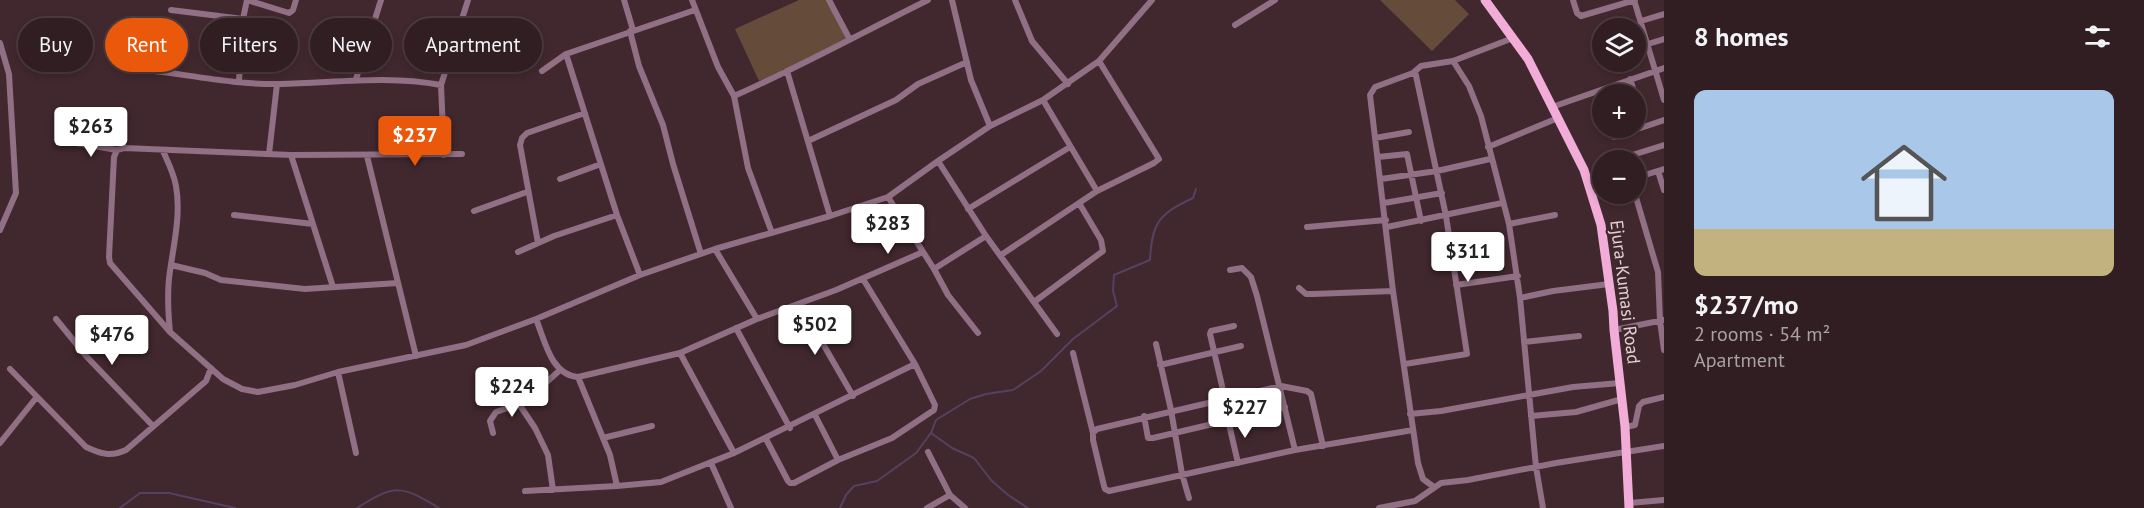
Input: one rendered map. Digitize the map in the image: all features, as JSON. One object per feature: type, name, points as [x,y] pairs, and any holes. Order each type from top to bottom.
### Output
[{"type":"main road","name":"Ejura-Kumasi Road","points":[[1485,0],[1528,59],[1584,170],[1592,193],[1601,225],[1613,311],[1625,427],[1629,505]]},
{"type":"street","points":[[243,18],[247,0],[289,13],[293,10],[296,0]]},
{"type":"street","points":[[356,79],[381,0]]},
{"type":"street","points":[[444,155],[441,85],[468,0]]},
{"type":"street","points":[[624,0],[639,66],[663,124],[701,254]]},
{"type":"street","points":[[692,0],[718,67],[734,96],[748,168],[772,233]]},
{"type":"street","points":[[830,0],[849,38]]},
{"type":"street","points":[[734,96],[928,0]]},
{"type":"street","points":[[952,0],[971,80],[990,126]]},
{"type":"street","points":[[1015,0],[1032,41],[1068,84]]},
{"type":"street","points":[[1235,25],[1275,0]]},
{"type":"street","points":[[1573,0],[1581,16],[1635,0],[1640,18]]},
{"type":"street","points":[[117,150],[114,156],[110,263],[170,332],[210,368],[223,379],[242,389],[258,392],[296,385],[338,372],[476,343],[640,275],[715,249],[888,197],[990,126],[1043,100],[1099,61],[1150,1]]},
{"type":"street","points":[[171,10],[229,18]]},
{"type":"street","points":[[542,71],[566,54],[695,10]]},
{"type":"street","points":[[1646,19],[1664,14]]},
{"type":"street","points":[[1646,37],[1663,96]]},
{"type":"street","points":[[1434,487],[1420,475],[1410,414],[1370,95],[1375,87],[1415,71],[1421,66],[1453,61],[1513,38]]},
{"type":"street","points":[[1648,44],[1664,39]]},
{"type":"street","points":[[0,43],[9,74],[16,193],[0,230]]},
{"type":"street","points":[[566,54],[617,215],[640,275]]},
{"type":"street","points":[[1001,255],[1097,191],[1159,159],[1099,61]]},
{"type":"street","points":[[1453,61],[1469,86],[1481,116],[1490,159],[1509,224],[1518,276],[1536,467],[1543,508]]},
{"type":"street","points":[[808,141],[896,100],[918,84],[967,62]]},
{"type":"street","points":[[1552,107],[1664,68]]},
{"type":"street","points":[[787,71],[831,216]]},
{"type":"street","points":[[1405,364],[1466,355],[1442,193],[1415,71]]},
{"type":"street","points":[[164,72],[277,84],[400,79],[441,85]]},
{"type":"street","points":[[239,81],[240,72]]},
{"type":"street","points":[[1630,79],[1632,84]]},
{"type":"street","points":[[269,154],[277,84]]},
{"type":"street","points":[[1043,100],[1097,191]]},
{"type":"street","points":[[538,243],[527,192],[520,145],[522,138],[527,133],[585,113]]},
{"type":"street","points":[[1488,147],[1558,118]]},
{"type":"street","points":[[1646,126],[1664,120]]},
{"type":"street","points":[[1375,138],[1409,132]]},
{"type":"street","points":[[70,142],[117,150],[124,148],[368,156],[462,154]]},
{"type":"street","points":[[1646,150],[1664,145]]},
{"type":"street","points":[[968,209],[1070,147]]},
{"type":"street","points":[[164,151],[176,186],[177,205],[168,312],[170,332]]},
{"type":"street","points":[[1378,157],[1407,154],[1420,221]]},
{"type":"street","points":[[291,155],[333,287]]},
{"type":"street","points":[[368,156],[416,356]]},
{"type":"street","points":[[1381,179],[1437,171],[1490,159]]},
{"type":"street","points":[[938,161],[986,236],[1057,334]]},
{"type":"street","points":[[560,179],[601,164]]},
{"type":"street","points":[[1646,175],[1661,170],[1664,190]]},
{"type":"street","points":[[474,211],[527,192]]},
{"type":"street","points":[[1384,203],[1442,193]]},
{"type":"street","points":[[888,197],[934,268],[948,296],[978,333]]},
{"type":"street","points":[[1034,302],[1103,251],[1101,240],[1078,203]]},
{"type":"street","points":[[1387,227],[1502,203]]},
{"type":"street","points":[[1638,204],[1661,271],[1664,350]]},
{"type":"street","points":[[234,215],[313,224]]},
{"type":"street","points":[[518,252],[617,215]]},
{"type":"street","points":[[1509,224],[1556,215]]},
{"type":"street","points":[[1307,227],[1386,220]]},
{"type":"street","points":[[934,268],[986,236]]},
{"type":"street","points":[[715,249],[757,318]]},
{"type":"street","points":[[536,320],[553,360],[560,370],[570,376],[578,377],[680,353],[757,318],[863,279],[923,252]]},
{"type":"street","points":[[171,264],[221,280],[305,289],[398,283]]},
{"type":"street","points":[[1230,270],[1242,268],[1251,277],[1281,386],[1295,450]]},
{"type":"street","points":[[1456,285],[1518,276]]},
{"type":"street","points":[[766,439],[790,483],[892,438],[934,410],[935,405],[915,364],[863,279]]},
{"type":"street","points":[[1520,298],[1552,291],[1609,284]]},
{"type":"street","points":[[1299,288],[1306,294],[1394,291]]},
{"type":"street","points":[[800,304],[853,396]]},
{"type":"street","points":[[56,319],[87,357],[153,426]]},
{"type":"street","points":[[1614,330],[1662,320]]},
{"type":"street","points":[[1225,399],[1210,332],[1234,326]]},
{"type":"street","points":[[736,328],[790,428]]},
{"type":"street","points":[[1524,342],[1579,336]]},
{"type":"street","points":[[1156,344],[1171,411],[1173,433],[1189,498]]},
{"type":"street","points":[[1160,365],[1240,346]]},
{"type":"street","points":[[680,353],[734,453]]},
{"type":"street","points":[[1073,353],[1093,440],[1106,489],[1109,491],[1295,450],[1413,430]]},
{"type":"street","points":[[525,491],[661,482],[790,428],[915,364]]},
{"type":"street","points":[[10,369],[86,447],[99,454],[115,455],[126,450],[206,381],[210,368]]},
{"type":"street","points":[[492,433],[490,421],[496,412],[519,404],[525,396],[540,388],[560,370]]},
{"type":"street","points":[[338,372],[356,453]]},
{"type":"street","points":[[578,377],[603,438],[617,486]]},
{"type":"street","points":[[1410,414],[1441,411],[1573,387],[1620,383]]},
{"type":"street","points":[[1093,433],[1097,429],[1144,416],[1281,386],[1306,391],[1312,395],[1323,446]]},
{"type":"street","points":[[1625,427],[1635,425],[1642,402],[1664,397]]},
{"type":"street","points":[[0,444],[36,398]]},
{"type":"street","points":[[1531,416],[1576,412],[1622,399]]},
{"type":"street","points":[[519,404],[535,428],[548,455],[553,490]]},
{"type":"street","points":[[1144,416],[1148,438],[1285,407]]},
{"type":"street","points":[[815,414],[838,460]]},
{"type":"street","points":[[1228,420],[1238,463]]},
{"type":"street","points":[[603,438],[652,426]]},
{"type":"street","points":[[1379,508],[1415,501],[1441,483],[1664,446]]},
{"type":"street","points":[[928,452],[950,495],[965,508]]},
{"type":"street","points":[[711,463],[731,508]]},
{"type":"street","points":[[927,508],[950,495]]},
{"type":"street","points":[[1629,505],[1664,500]]},
{"type":"shaded area","points":[[799,0],[828,0],[847,41],[759,81],[735,29]]},
{"type":"shaded area","points":[[1380,0],[1455,0],[1469,14],[1432,51]]},
{"type":"waterway","points":[[840,508],[846,495],[854,486],[877,481],[916,453],[931,433],[936,420],[970,399],[1013,390],[1041,371],[1073,339],[1117,306],[1113,291],[1114,275],[1150,260],[1153,237],[1159,221],[1172,209],[1193,198],[1196,189]]},
{"type":"waterway","points":[[931,433],[952,448],[974,458],[991,480],[1028,508]]},
{"type":"waterway","points":[[357,508],[380,495],[398,490],[416,495],[439,508]]},
{"type":"waterway","points":[[120,508],[140,493],[169,493],[235,508]]}]
